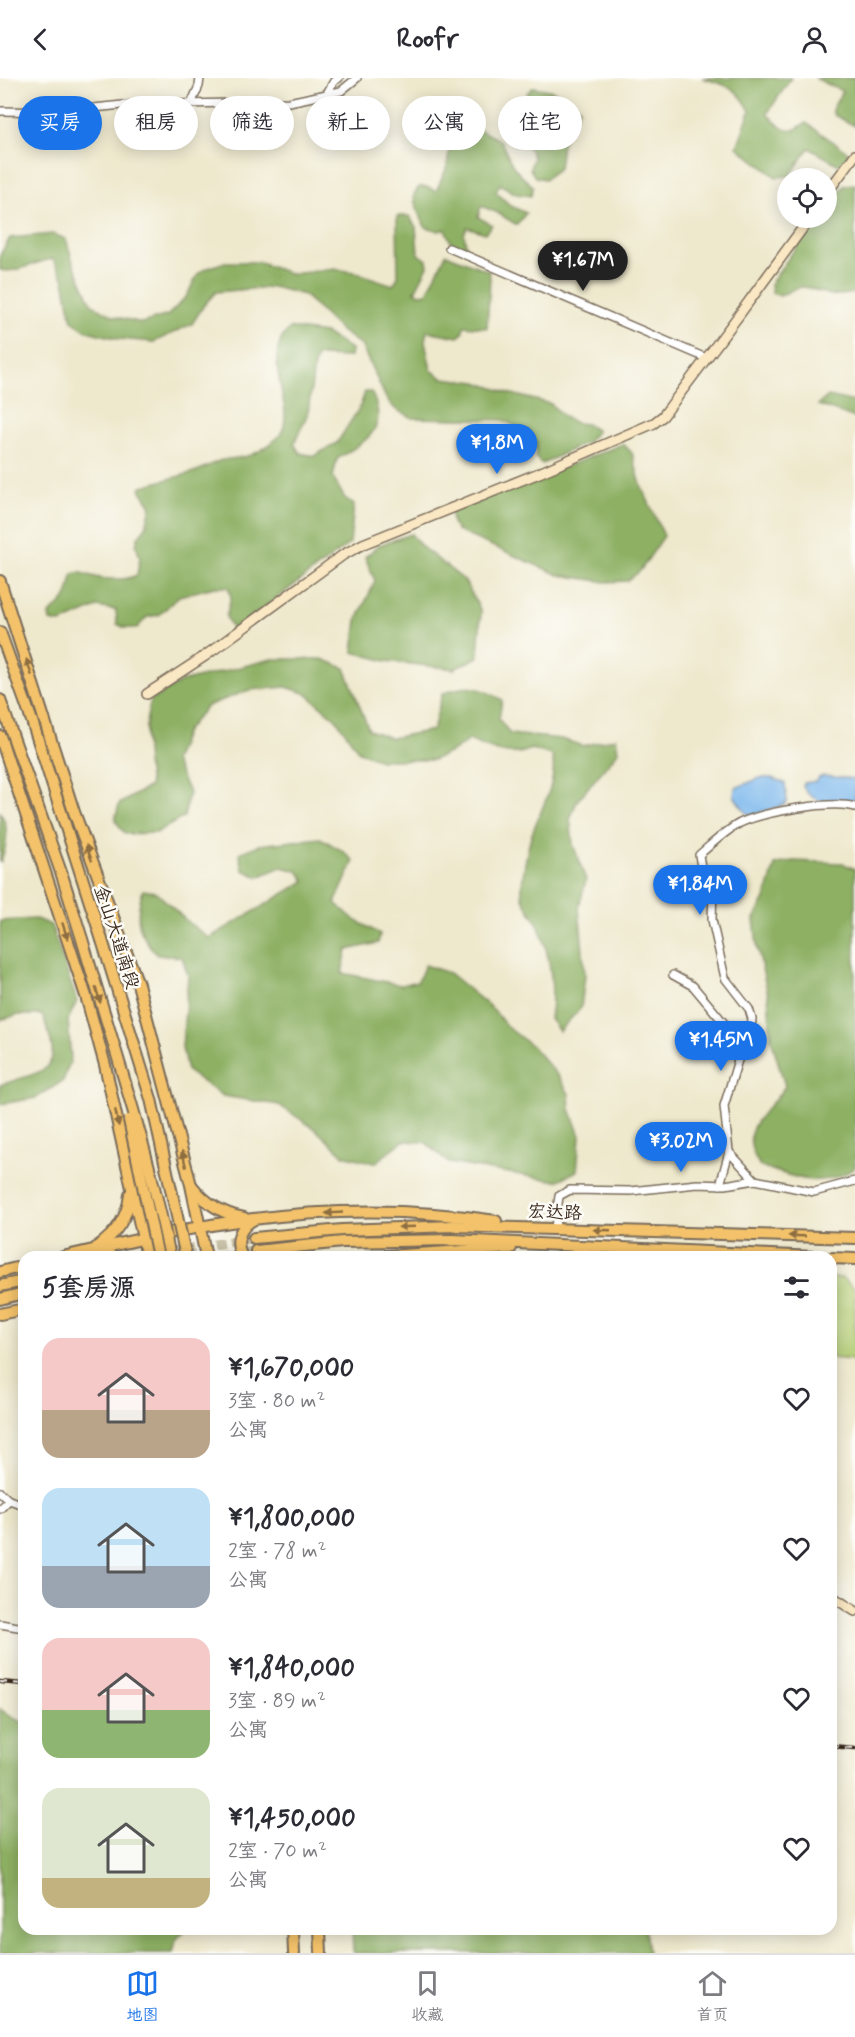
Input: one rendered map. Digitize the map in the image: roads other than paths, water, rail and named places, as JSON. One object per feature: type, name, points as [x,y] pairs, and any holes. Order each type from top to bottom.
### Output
[{"type":"main road","points":[[0,581],[74,812],[138,984],[191,1185],[205,1251]]},
{"type":"main road","name":"金山大道南段","points":[[0,632],[32,721],[151,1099],[185,1251]]},
{"type":"main road","name":"金山大道南段","points":[[0,700],[62,875],[82,939],[150,1171],[169,1251]]},
{"type":"main road","points":[[32,721],[74,812]]},
{"type":"main road","points":[[9,727],[28,817]]},
{"type":"main road","points":[[0,736],[86,996],[105,1065],[146,1251]]},
{"type":"main road","points":[[119,1064],[157,1251]]},
{"type":"main road","points":[[94,1250],[112,1236],[125,1215],[130,1201],[130,1179]]},
{"type":"main road","points":[[191,1185],[208,1202],[222,1211],[258,1219]]},
{"type":"main road","points":[[90,1251],[200,1227],[258,1219],[383,1210],[451,1214],[538,1227]]},
{"type":"main road","points":[[240,1251],[238,1243],[240,1233],[245,1225],[258,1219]]},
{"type":"main road","name":"宏达路","points":[[254,1238],[342,1230],[453,1226],[855,1238]]},
{"type":"main road","name":"宏达路","points":[[256,1251],[354,1242],[453,1240],[687,1251]]},
{"type":"main road","points":[[486,1251],[537,1244]]},
{"type":"main road","points":[[94,1250],[103,1251]]},
{"type":"main road","points":[[837,1258],[855,1259]]},
{"type":"main road","points":[[0,1272],[18,1268]]},
{"type":"main road","points":[[0,1286],[18,1282]]},
{"type":"main road","points":[[0,1299],[18,1294]]},
{"type":"main road","points":[[0,1314],[18,1310]]},
{"type":"main road","points":[[293,1935],[294,1953]]},
{"type":"main road","points":[[320,1935],[321,1953]]},
{"type":"street","points":[[195,96],[200,78]]},
{"type":"street","points":[[326,95],[334,81],[339,78]]},
{"type":"street","points":[[198,104],[289,102],[341,91],[357,78]]},
{"type":"street","points":[[0,111],[54,111],[114,106]]},
{"type":"street","points":[[837,179],[855,155]]},
{"type":"street","points":[[147,694],[205,656],[343,555],[363,544],[539,473],[654,423],[663,416],[803,228]]},
{"type":"street","points":[[449,248],[706,358]]},
{"type":"street","points":[[720,1185],[729,1152],[724,1106],[738,1060],[750,1037],[752,1019],[743,1000],[725,978],[712,920],[713,887],[701,867],[699,855],[740,823],[811,805],[854,806]]},
{"type":"street","points":[[673,975],[693,986],[729,1029],[738,1060]]},
{"type":"street","points":[[729,1152],[755,1180]]},
{"type":"street","points":[[555,1228],[559,1196],[570,1190],[631,1191],[697,1184],[720,1185],[755,1180],[814,1192],[855,1181]]},
{"type":"street","points":[[0,1492],[9,1500],[18,1503]]},
{"type":"street","points":[[0,1509],[9,1500]]},
{"type":"street","points":[[837,1600],[855,1611]]},
{"type":"street","points":[[837,1604],[855,1611]]},
{"type":"street","points":[[0,1624],[18,1627]]},
{"type":"water","points":[[823,776],[855,779],[855,801],[825,802],[807,793],[803,787],[804,783],[817,781]]},
{"type":"water","points":[[760,778],[772,778],[785,783],[787,801],[784,805],[752,815],[746,813],[734,796],[735,788]]},
{"type":"tunnel","points":[[176,1251],[254,1238]]},
{"type":"railway","points":[[0,1682],[18,1684]]},
{"type":"railway","points":[[837,1746],[855,1748]]}]
